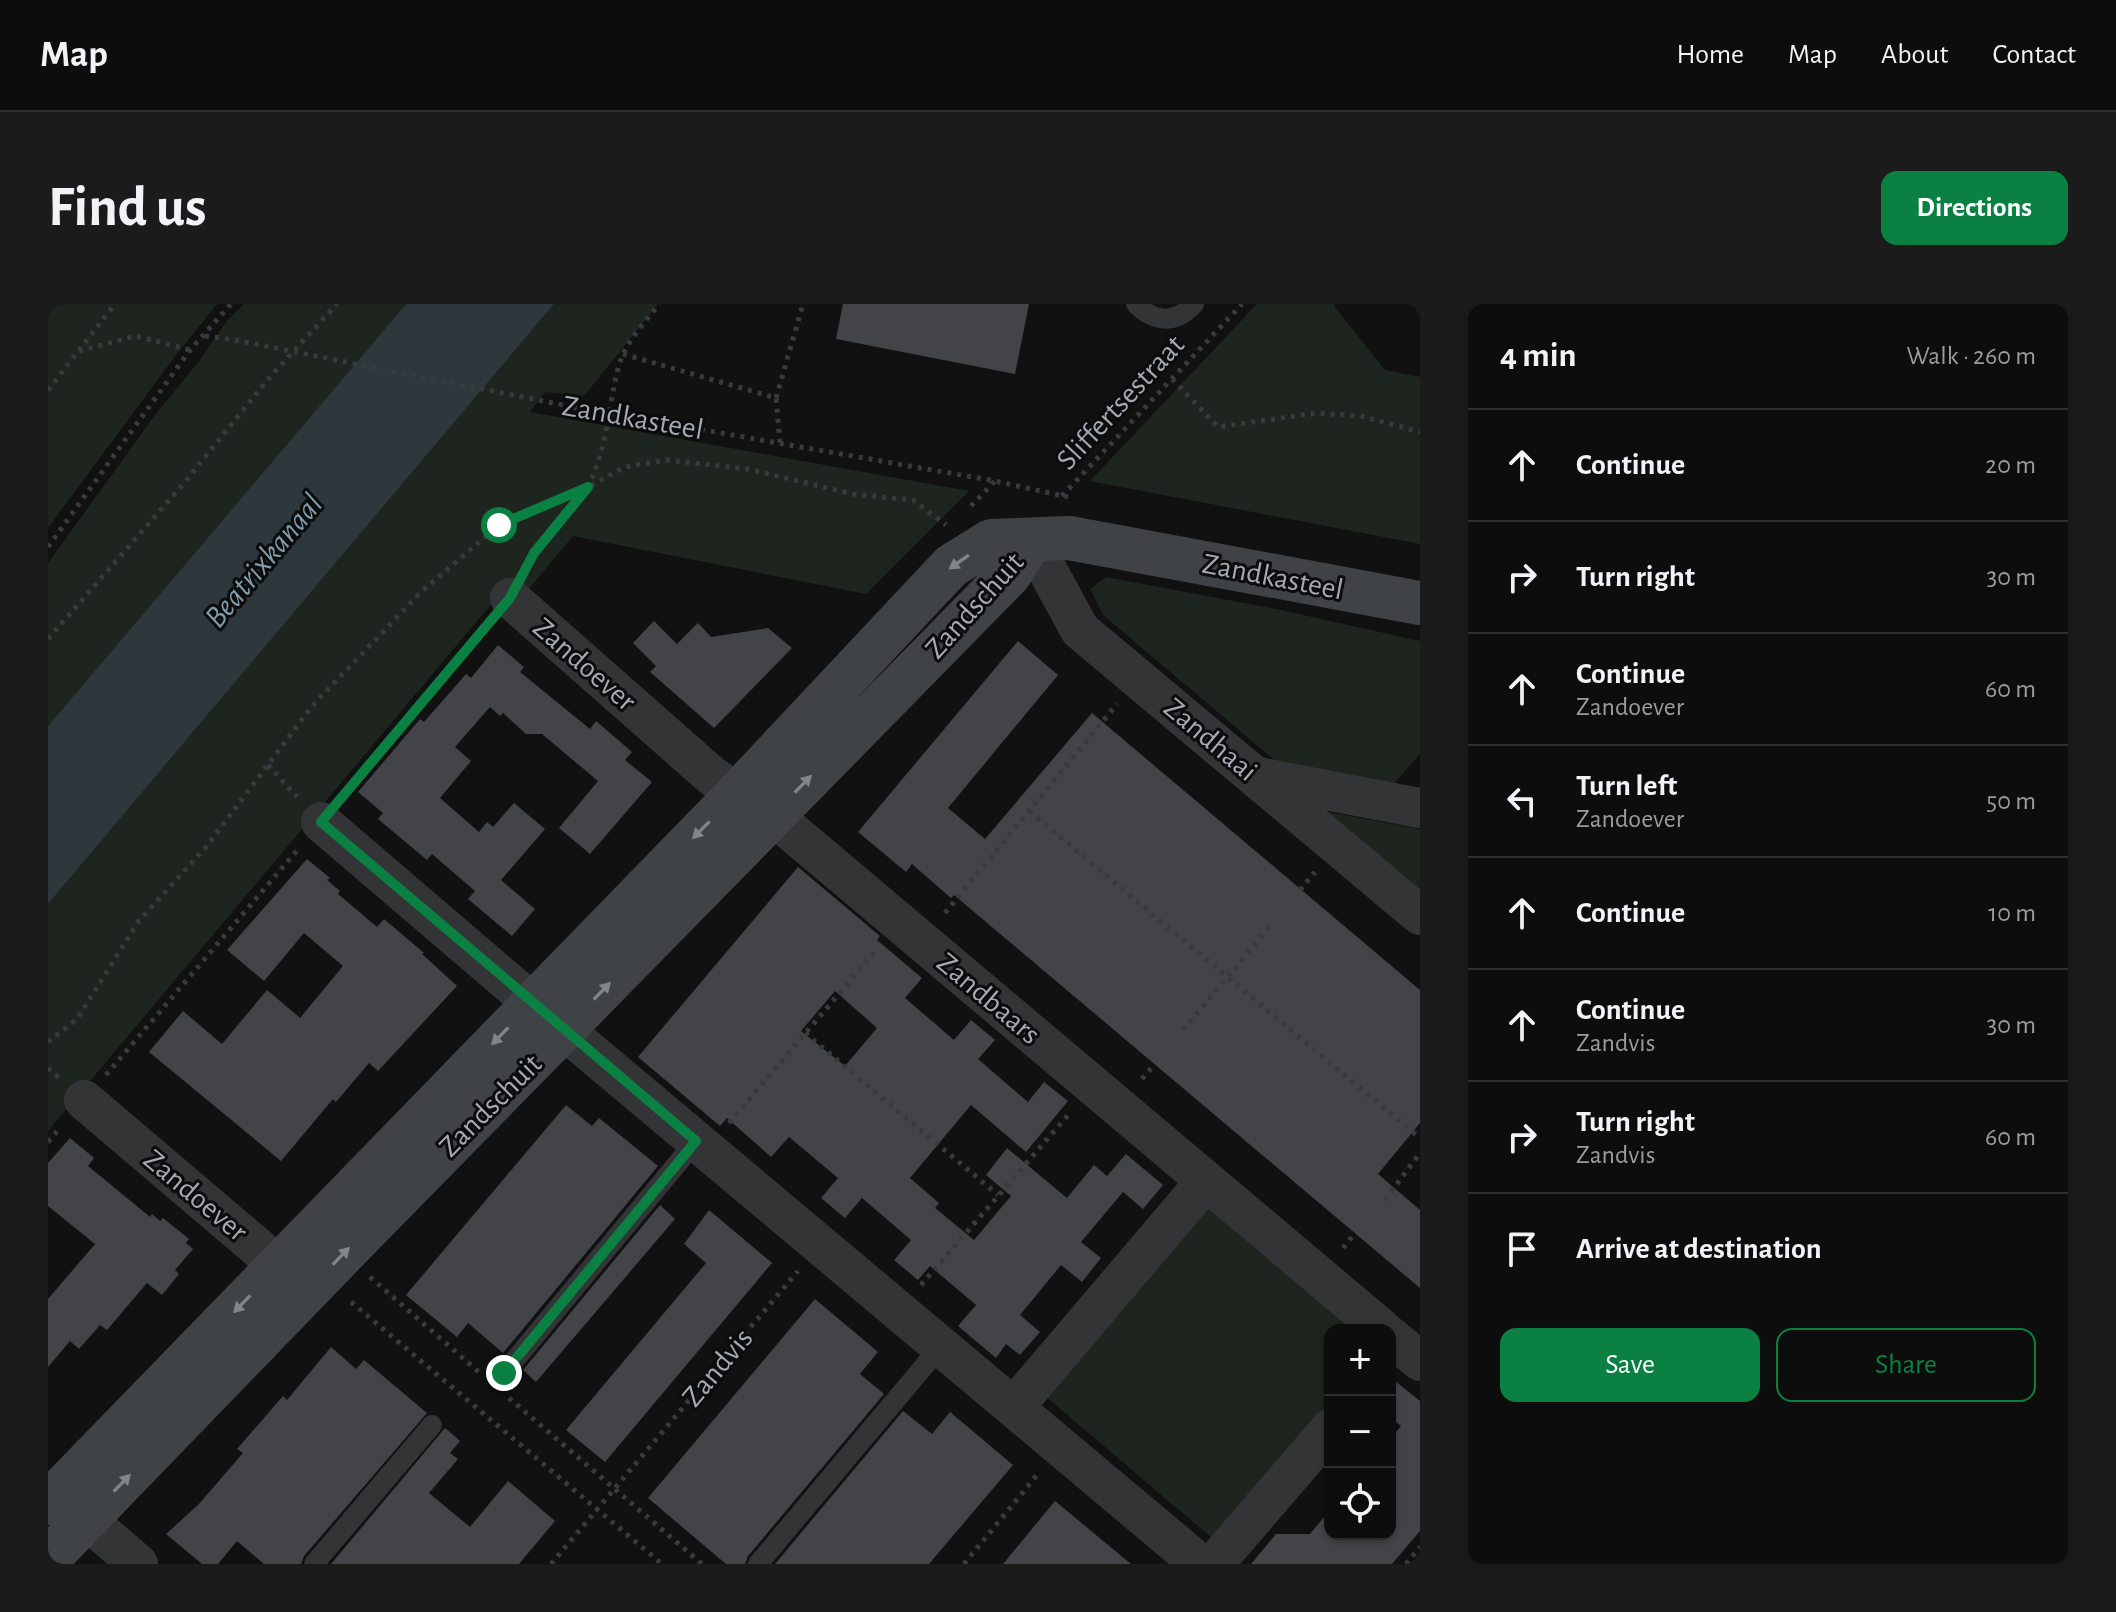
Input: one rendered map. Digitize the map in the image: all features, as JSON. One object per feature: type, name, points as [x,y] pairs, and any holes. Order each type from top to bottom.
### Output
[{"type":"street","name":"Zandkasteel","points":[[1031,540],[1069,538],[1420,603]]},
{"type":"street","name":"Zandhaai","points":[[1031,540],[1080,630],[1420,915]]},
{"type":"street","name":"Zandschuit","points":[[48,1559],[59,1505],[301,1279],[548,1016],[755,804],[951,566],[991,541],[1031,540]]},
{"type":"street","name":"Zandoever","points":[[510,598],[712,776],[755,804]]},
{"type":"street","points":[[1254,776],[1420,808]]},
{"type":"street","name":"Zandbaars","points":[[755,804],[1206,1181],[1397,1347]]},
{"type":"street","points":[[321,822],[1191,1560],[1324,1435]]},
{"type":"street","name":"Zandoever","points":[[84,1100],[257,1247],[301,1279]]},
{"type":"street","points":[[1014,1407],[1206,1181]]},
{"type":"street","points":[[59,1505],[138,1564]]},
{"type":"lane","points":[[1136,304],[1148,316],[1163,320],[1176,318],[1194,304]]},
{"type":"lane","points":[[504,1373],[701,1145]]},
{"type":"lane","points":[[758,1564],[941,1346]]},
{"type":"lane","points":[[314,1564],[432,1425]]},
{"type":"path","points":[[48,390],[115,304]]},
{"type":"path","points":[[48,547],[190,350],[231,304]]},
{"type":"path","points":[[48,639],[185,482],[269,378],[337,304]]},
{"type":"path","points":[[510,598],[534,553],[588,487],[600,457],[619,364],[659,304]]},
{"type":"path","points":[[780,443],[776,398],[803,304]]},
{"type":"path","name":"Sliffertsestraat","points":[[1063,496],[1242,304]]},
{"type":"path","points":[[79,351],[136,336],[190,350]]},
{"type":"path","name":"Zandkasteel","points":[[204,336],[1063,496]]},
{"type":"path","points":[[623,354],[776,398]]},
{"type":"path","points":[[1172,379],[1218,427],[1317,413],[1360,416],[1420,432]]},
{"type":"path","points":[[48,1042],[77,1019],[138,922],[206,847],[313,705],[420,593],[499,525],[588,487],[625,467],[666,460],[748,469],[853,494],[913,500],[950,528]]},
{"type":"path","name":"Zandoever","points":[[48,1142],[510,598]]},
{"type":"path","points":[[701,1145],[805,1033],[1029,811],[1138,678]]},
{"type":"path","points":[[1029,811],[1420,1138]]},
{"type":"path","points":[[1183,1030],[1272,924]]},
{"type":"path","points":[[805,1033],[998,1195]]},
{"type":"path","points":[[899,1310],[1093,1086]]},
{"type":"path","points":[[1385,1200],[1420,1153]]},
{"type":"path","name":"Zandvis","points":[[551,1564],[820,1245]]},
{"type":"path","points":[[301,1279],[597,1509],[662,1564]]},
{"type":"path","points":[[964,1564],[1061,1447]]},
{"type":"path","points":[[1406,1564],[1420,1548]]},
{"type":"shaded area","points":[[48,304],[217,304],[48,528]]},
{"type":"shaded area","points":[[244,304],[406,304],[48,726],[48,563],[155,415],[226,322]]},
{"type":"shaded area","points":[[554,304],[658,304],[584,396],[545,392],[530,412],[969,491],[866,594],[573,536],[524,595],[510,582],[48,1131],[48,904]]},
{"type":"shaded area","points":[[1257,304],[1335,304],[1385,370],[1420,377],[1420,544],[1090,481]]},
{"type":"shaded area","points":[[1106,577],[1281,610],[1420,641],[1420,754],[1392,786],[1279,764],[1103,615],[1090,589]]},
{"type":"shaded area","points":[[1317,810],[1420,829],[1420,899]]},
{"type":"shaded area","points":[[1205,1204],[1346,1324],[1324,1324],[1324,1422],[1220,1545],[1044,1395]]},
{"type":"water","name":"Beatrixkanaal","points":[[406,304],[554,304],[48,904],[48,726]]},
{"type":"building","points":[[843,304],[1029,304],[1015,374],[836,339]]},
{"type":"building","points":[[654,621],[677,644],[698,623],[711,637],[768,628],[792,648],[714,728],[650,672],[656,666],[633,643]]},
{"type":"building","points":[[1018,641],[1058,675],[948,808],[985,839],[1092,713],[1420,990],[1420,1123],[1378,1174],[1420,1210],[1420,1288],[954,895],[951,898],[912,864],[906,872],[858,832]]},
{"type":"building","points":[[498,645],[524,667],[520,672],[590,729],[596,721],[632,752],[625,760],[652,782],[590,854],[559,828],[598,781],[542,734],[526,734],[503,713],[500,716],[490,707],[455,747],[471,761],[440,798],[479,832],[487,822],[493,827],[514,803],[545,829],[501,880],[535,909],[512,936],[468,899],[475,891],[432,854],[427,860],[378,819],[383,813],[358,792],[420,719],[424,722],[466,674],[471,678]]},
{"type":"building","points":[[307,859],[330,878],[327,880],[340,891],[338,894],[377,927],[384,919],[457,986],[378,1071],[369,1063],[336,1102],[333,1099],[281,1161],[149,1052],[183,1011],[222,1044],[267,990],[300,1018],[343,966],[304,933],[264,981],[227,950]]},
{"type":"building","points":[[798,867],[880,936],[877,940],[922,978],[905,998],[954,1040],[971,1020],[995,1040],[978,1059],[1028,1102],[1044,1082],[1068,1101],[1026,1152],[971,1105],[910,1178],[939,1203],[935,1208],[974,1240],[1011,1196],[986,1175],[1007,1148],[1067,1198],[1094,1165],[1107,1176],[1126,1154],[1163,1185],[1143,1209],[1123,1192],[1081,1242],[1101,1258],[1082,1282],[1061,1265],[1020,1315],[1040,1332],[1020,1355],[1006,1344],[996,1358],[958,1326],[976,1305],[930,1266],[918,1280],[894,1260],[911,1240],[862,1198],[845,1218],[821,1198],[838,1178],[789,1137],[771,1157],[727,1118],[720,1126],[638,1057]],"holes":[[[835,991],[877,1028],[845,1066],[801,1031]]]},
{"type":"building","points":[[566,1105],[592,1126],[599,1118],[658,1166],[503,1353],[468,1323],[457,1337],[406,1295]]},
{"type":"building","points":[[70,1138],[94,1158],[88,1166],[150,1217],[152,1214],[160,1221],[163,1218],[189,1239],[186,1243],[193,1249],[175,1270],[179,1274],[162,1295],[147,1283],[107,1330],[100,1325],[79,1349],[70,1341],[48,1367],[48,1299],[95,1244],[48,1206],[48,1163]]},
{"type":"building","points":[[660,1205],[675,1219],[536,1382],[523,1370]]},
{"type":"building","points":[[709,1210],[772,1263],[605,1462],[566,1430],[706,1263],[684,1244]]},
{"type":"building","points":[[815,1299],[878,1352],[860,1374],[884,1394],[748,1556],[745,1564],[726,1564],[648,1498]]},
{"type":"building","points":[[331,1347],[356,1369],[364,1360],[427,1413],[304,1556],[301,1564],[264,1564],[237,1541],[218,1564],[202,1564],[166,1534],[198,1505],[243,1453],[237,1449],[283,1396],[287,1400]]},
{"type":"building","points":[[1396,1382],[1420,1401],[1420,1531],[1392,1564],[1251,1564],[1276,1534],[1310,1534],[1324,1517],[1324,1540],[1396,1540],[1396,1432],[1401,1426],[1396,1422]]},
{"type":"building","points":[[903,1411],[932,1434],[950,1412],[1013,1465],[929,1564],[775,1564]]},
{"type":"building","points":[[445,1428],[460,1441],[450,1453],[458,1459],[429,1493],[470,1527],[508,1481],[555,1521],[519,1564],[331,1564]]},
{"type":"building","points":[[1055,1501],[1131,1564],[1003,1564]]},
{"type":"route","points":[[499,525],[588,487],[534,553],[510,598],[321,822],[696,1141],[504,1373]]}]
